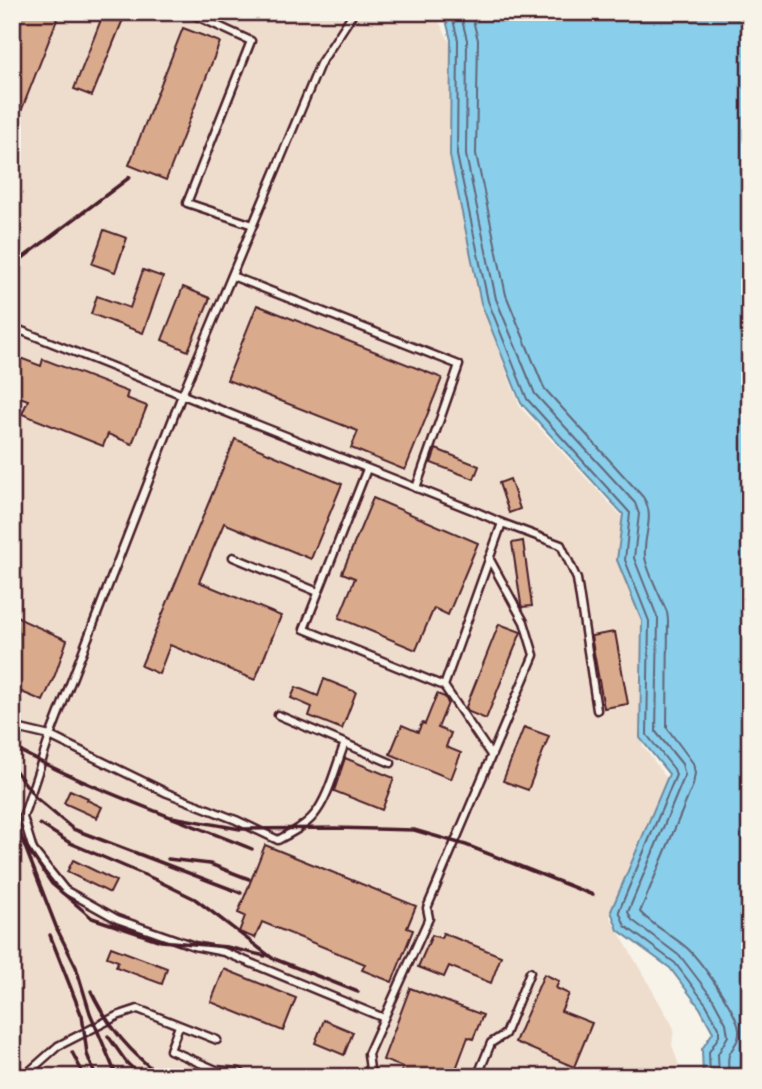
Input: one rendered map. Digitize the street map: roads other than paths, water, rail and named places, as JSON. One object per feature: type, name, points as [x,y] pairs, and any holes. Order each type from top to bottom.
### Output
[{"type":"lane","points":[[188,12],[251,41],[187,203],[253,225]]},
{"type":"lane","points":[[354,12],[320,64],[182,395],[50,736],[23,817],[33,850],[65,890],[117,919],[194,946],[224,952],[384,1018]]},
{"type":"lane","points":[[232,276],[458,365],[416,488]]},
{"type":"lane","points":[[12,327],[561,545],[577,579],[597,710]]},
{"type":"lane","points":[[367,469],[304,629],[443,686],[491,755]]},
{"type":"lane","points":[[443,686],[502,523]]},
{"type":"lane","points":[[233,557],[318,592]]},
{"type":"lane","points":[[371,1077],[368,1054],[429,918],[427,908],[534,655],[524,622],[489,558]]},
{"type":"lane","points":[[278,715],[391,763]]},
{"type":"lane","points":[[12,727],[50,736],[167,793],[278,840],[296,831],[313,817],[323,803],[345,743]]},
{"type":"lane","points":[[477,1077],[491,1043],[505,1034],[530,972]]},
{"type":"lane","points":[[23,1077],[58,1046],[117,1016],[138,1009],[217,1040]]},
{"type":"lane","points":[[179,1026],[170,1051],[216,1070],[239,1072],[246,1077]]},
{"type":"water","points":[[444,12],[748,12],[750,1077],[703,1077],[702,1049],[713,1032],[700,1008],[670,968],[618,930],[611,911],[669,774],[640,738],[642,621],[617,560],[623,514],[521,403],[481,303],[450,156],[451,40]]},
{"type":"railway","points":[[12,266],[130,177]]},
{"type":"railway","points":[[12,745],[45,764],[103,790],[252,849]]},
{"type":"railway","points":[[12,766],[36,798],[73,829],[241,893]]},
{"type":"railway","points":[[12,813],[57,929],[76,967],[90,1013],[117,1077]]},
{"type":"railway","points":[[172,817],[240,829],[414,830],[466,845],[593,895]]},
{"type":"railway","points":[[40,824],[70,843],[195,899],[272,958],[358,992]]},
{"type":"railway","points":[[23,841],[52,884],[92,918],[161,941],[227,947],[265,956]]},
{"type":"railway","points":[[168,859],[210,864],[249,879]]},
{"type":"railway","points":[[50,935],[81,1014]]},
{"type":"railway","points":[[91,991],[121,1038],[162,1077]]},
{"type":"railway","points":[[82,1015],[87,1054],[96,1077]]},
{"type":"railway","points":[[108,1036],[127,1063],[142,1077]]},
{"type":"railway","points":[[72,1052],[85,1077]]}]
